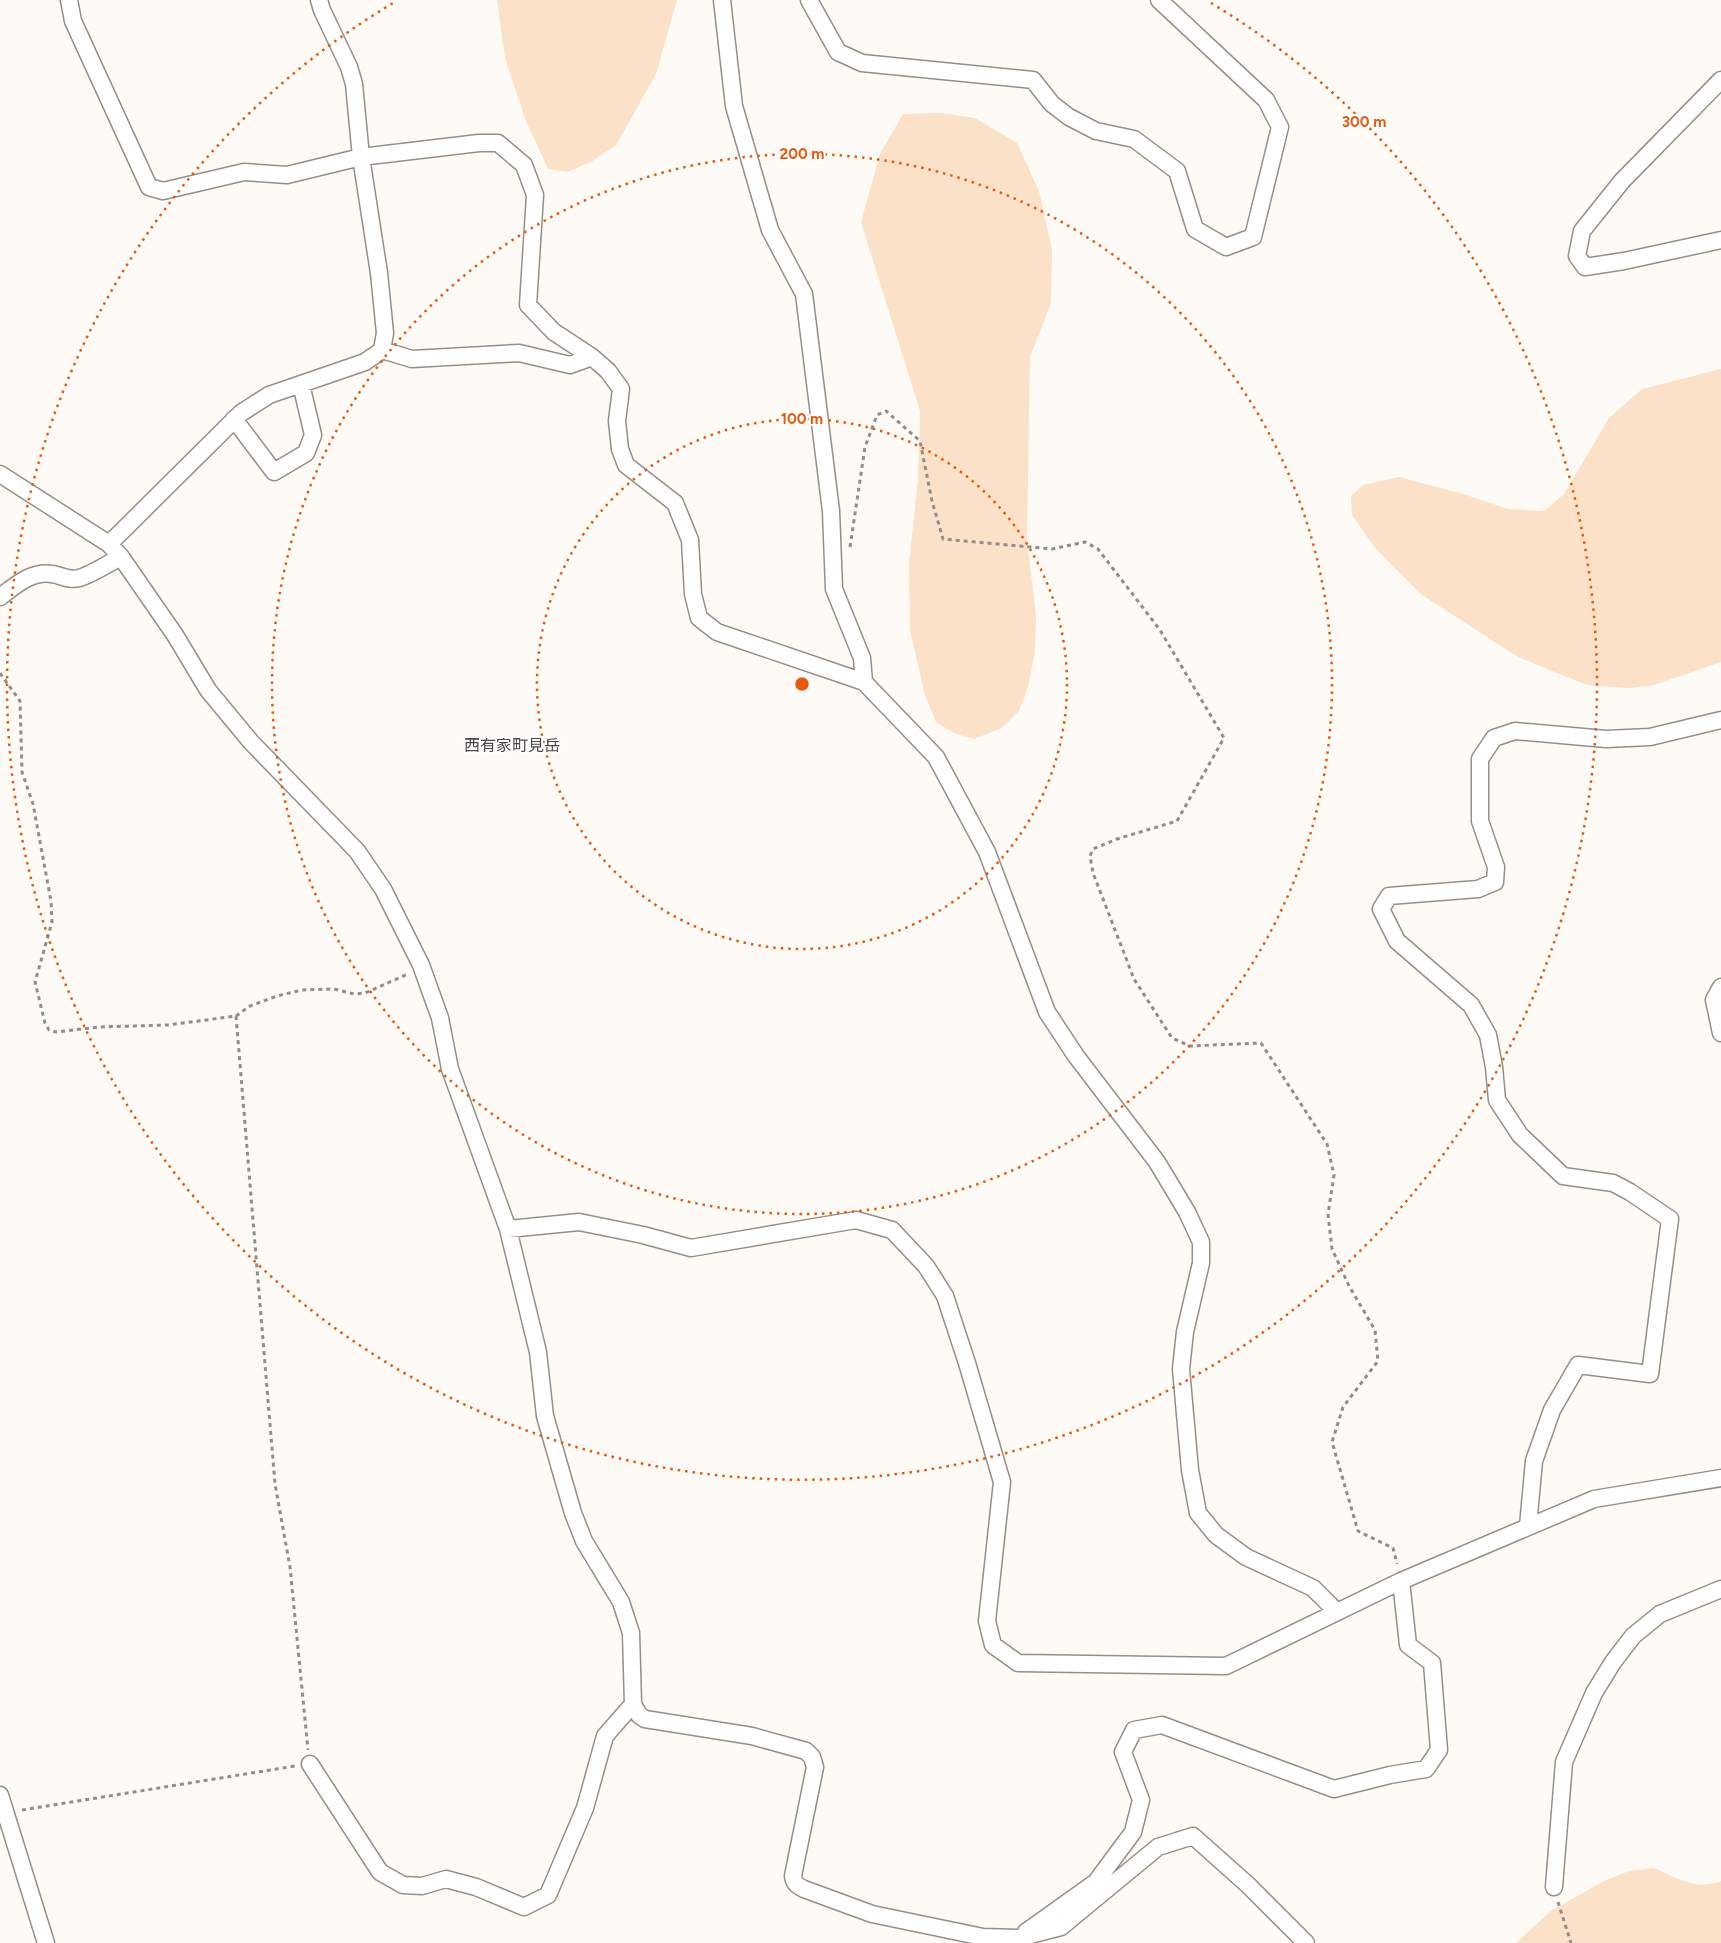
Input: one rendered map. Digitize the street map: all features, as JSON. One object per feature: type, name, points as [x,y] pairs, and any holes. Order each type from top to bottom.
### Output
[{"type":"street","points":[[68,0],[73,20],[149,187],[163,191],[244,172],[287,176],[361,157],[498,143],[524,165],[535,195],[528,305],[554,332],[592,357],[608,371],[621,389],[617,421],[620,449],[626,466],[675,503],[690,540],[693,594],[699,618],[717,632],[864,682],[936,758],[987,852],[1047,1012],[1076,1056],[1157,1162],[1187,1212],[1200,1242],[1201,1263],[1185,1332],[1181,1369],[1190,1470],[1198,1513],[1216,1535],[1246,1557],[1313,1588],[1336,1611]]},
{"type":"street","points":[[109,544],[241,413],[269,395],[365,362],[382,350],[385,333],[379,273],[361,157],[354,84],[349,67],[319,0]]},
{"type":"street","points":[[722,0],[734,106],[770,230],[804,294],[831,510],[834,589],[862,658],[864,682]]},
{"type":"street","points":[[809,0],[838,52],[862,63],[1033,80],[1052,104],[1069,117],[1096,131],[1134,139],[1177,171],[1195,230],[1226,247],[1253,237],[1280,127],[1266,100],[1159,0]]},
{"type":"street","points":[[1721,80],[1622,181],[1582,231],[1577,256],[1585,267],[1624,261],[1721,240]]},
{"type":"street","points":[[382,350],[412,359],[520,353],[570,365],[592,357]]},
{"type":"street","points":[[234,420],[274,472],[306,453],[313,435],[301,384]]},
{"type":"street","points":[[0,474],[109,544],[121,557],[175,635],[208,690],[251,742],[357,851],[382,889],[421,965],[440,1018],[450,1069],[508,1229],[538,1352],[545,1416],[573,1513],[584,1541],[621,1602],[631,1633],[633,1704],[639,1715],[645,1719],[752,1736],[806,1751],[812,1757],[815,1767],[793,1876],[794,1882],[798,1886],[872,1914],[983,1937],[1018,1938],[1061,1927],[1158,1847],[1193,1836],[1248,1886],[1306,1943]]},
{"type":"street","points":[[0,597],[32,575],[53,574],[66,578],[79,578],[121,557]]},
{"type":"street","points":[[1528,1526],[1534,1461],[1552,1410],[1578,1365],[1650,1374],[1670,1219],[1613,1183],[1563,1176],[1520,1135],[1497,1100],[1494,1067],[1488,1036],[1471,1005],[1397,941],[1381,910],[1389,896],[1478,889],[1495,882],[1496,867],[1480,821],[1480,759],[1494,738],[1515,731],[1606,739],[1650,737],[1721,720]]},
{"type":"street","points":[[1721,986],[1714,1000],[1721,1034]]},
{"type":"street","points":[[508,1229],[579,1222],[643,1235],[691,1248],[856,1220],[892,1230],[926,1266],[944,1296],[967,1363],[1002,1482],[987,1621],[993,1645],[1018,1663],[1226,1666],[1401,1581],[1528,1526],[1594,1500],[1721,1478]]},
{"type":"street","points":[[1018,1938],[1096,1882],[1133,1832],[1141,1800],[1123,1752],[1134,1730],[1162,1726],[1334,1789],[1390,1775],[1426,1769],[1439,1750],[1432,1663],[1408,1646],[1401,1581]]},
{"type":"street","points":[[1554,1887],[1564,1762],[1594,1693],[1613,1662],[1633,1636],[1660,1614],[1721,1589]]},
{"type":"street","points":[[310,1764],[380,1872],[403,1885],[422,1886],[446,1879],[476,1887],[524,1907],[548,1895],[585,1808],[605,1736],[633,1704]]},
{"type":"street","points":[[0,1795],[46,1943]]},
{"type":"path","points":[[850,553],[865,447],[876,415],[886,411],[920,441],[932,501],[943,539],[1052,550],[1084,542],[1098,549],[1160,630],[1224,738],[1177,821],[1117,839],[1093,849],[1090,856],[1093,873],[1134,980],[1172,1038],[1190,1046],[1261,1043],[1328,1144],[1334,1175],[1328,1214],[1332,1250],[1349,1286],[1375,1330],[1378,1361],[1343,1407],[1332,1442],[1358,1530],[1393,1548],[1401,1581]]},
{"type":"path","points":[[0,673],[20,701],[22,772],[33,804],[51,901],[52,922],[35,982],[45,1023],[49,1030],[56,1032],[99,1027],[168,1025],[236,1016],[259,1003],[302,990],[334,989],[354,994],[365,993],[404,978],[421,965]]},
{"type":"path","points":[[4,1812],[310,1764],[290,1567],[275,1484],[236,1016]]},
{"type":"path","points":[[1554,1887],[1564,1926],[1572,1943]]},
{"type":"shaded area","points":[[497,0],[677,0],[656,74],[616,145],[591,162],[567,172],[548,169],[526,121],[505,58]]},
{"type":"shaded area","points":[[942,113],[975,118],[1017,143],[1039,191],[1052,250],[1051,303],[1030,357],[1027,539],[1036,616],[1035,652],[1028,687],[1019,711],[1002,728],[974,739],[954,733],[936,722],[925,695],[910,630],[909,563],[918,479],[920,411],[861,222],[880,154],[903,114]]},
{"type":"shaded area","points":[[1721,369],[1721,662],[1654,685],[1630,688],[1587,685],[1518,657],[1422,595],[1375,548],[1352,515],[1351,496],[1363,485],[1399,477],[1463,494],[1508,509],[1544,511],[1564,494],[1609,418],[1642,389]]},
{"type":"shaded area","points":[[1654,1868],[1694,1884],[1712,1884],[1721,1881],[1721,1943],[1516,1943],[1551,1911],[1604,1881],[1629,1871]]},
{"type":"district","name":"西有家町見岳","points":[[512,745]]}]
